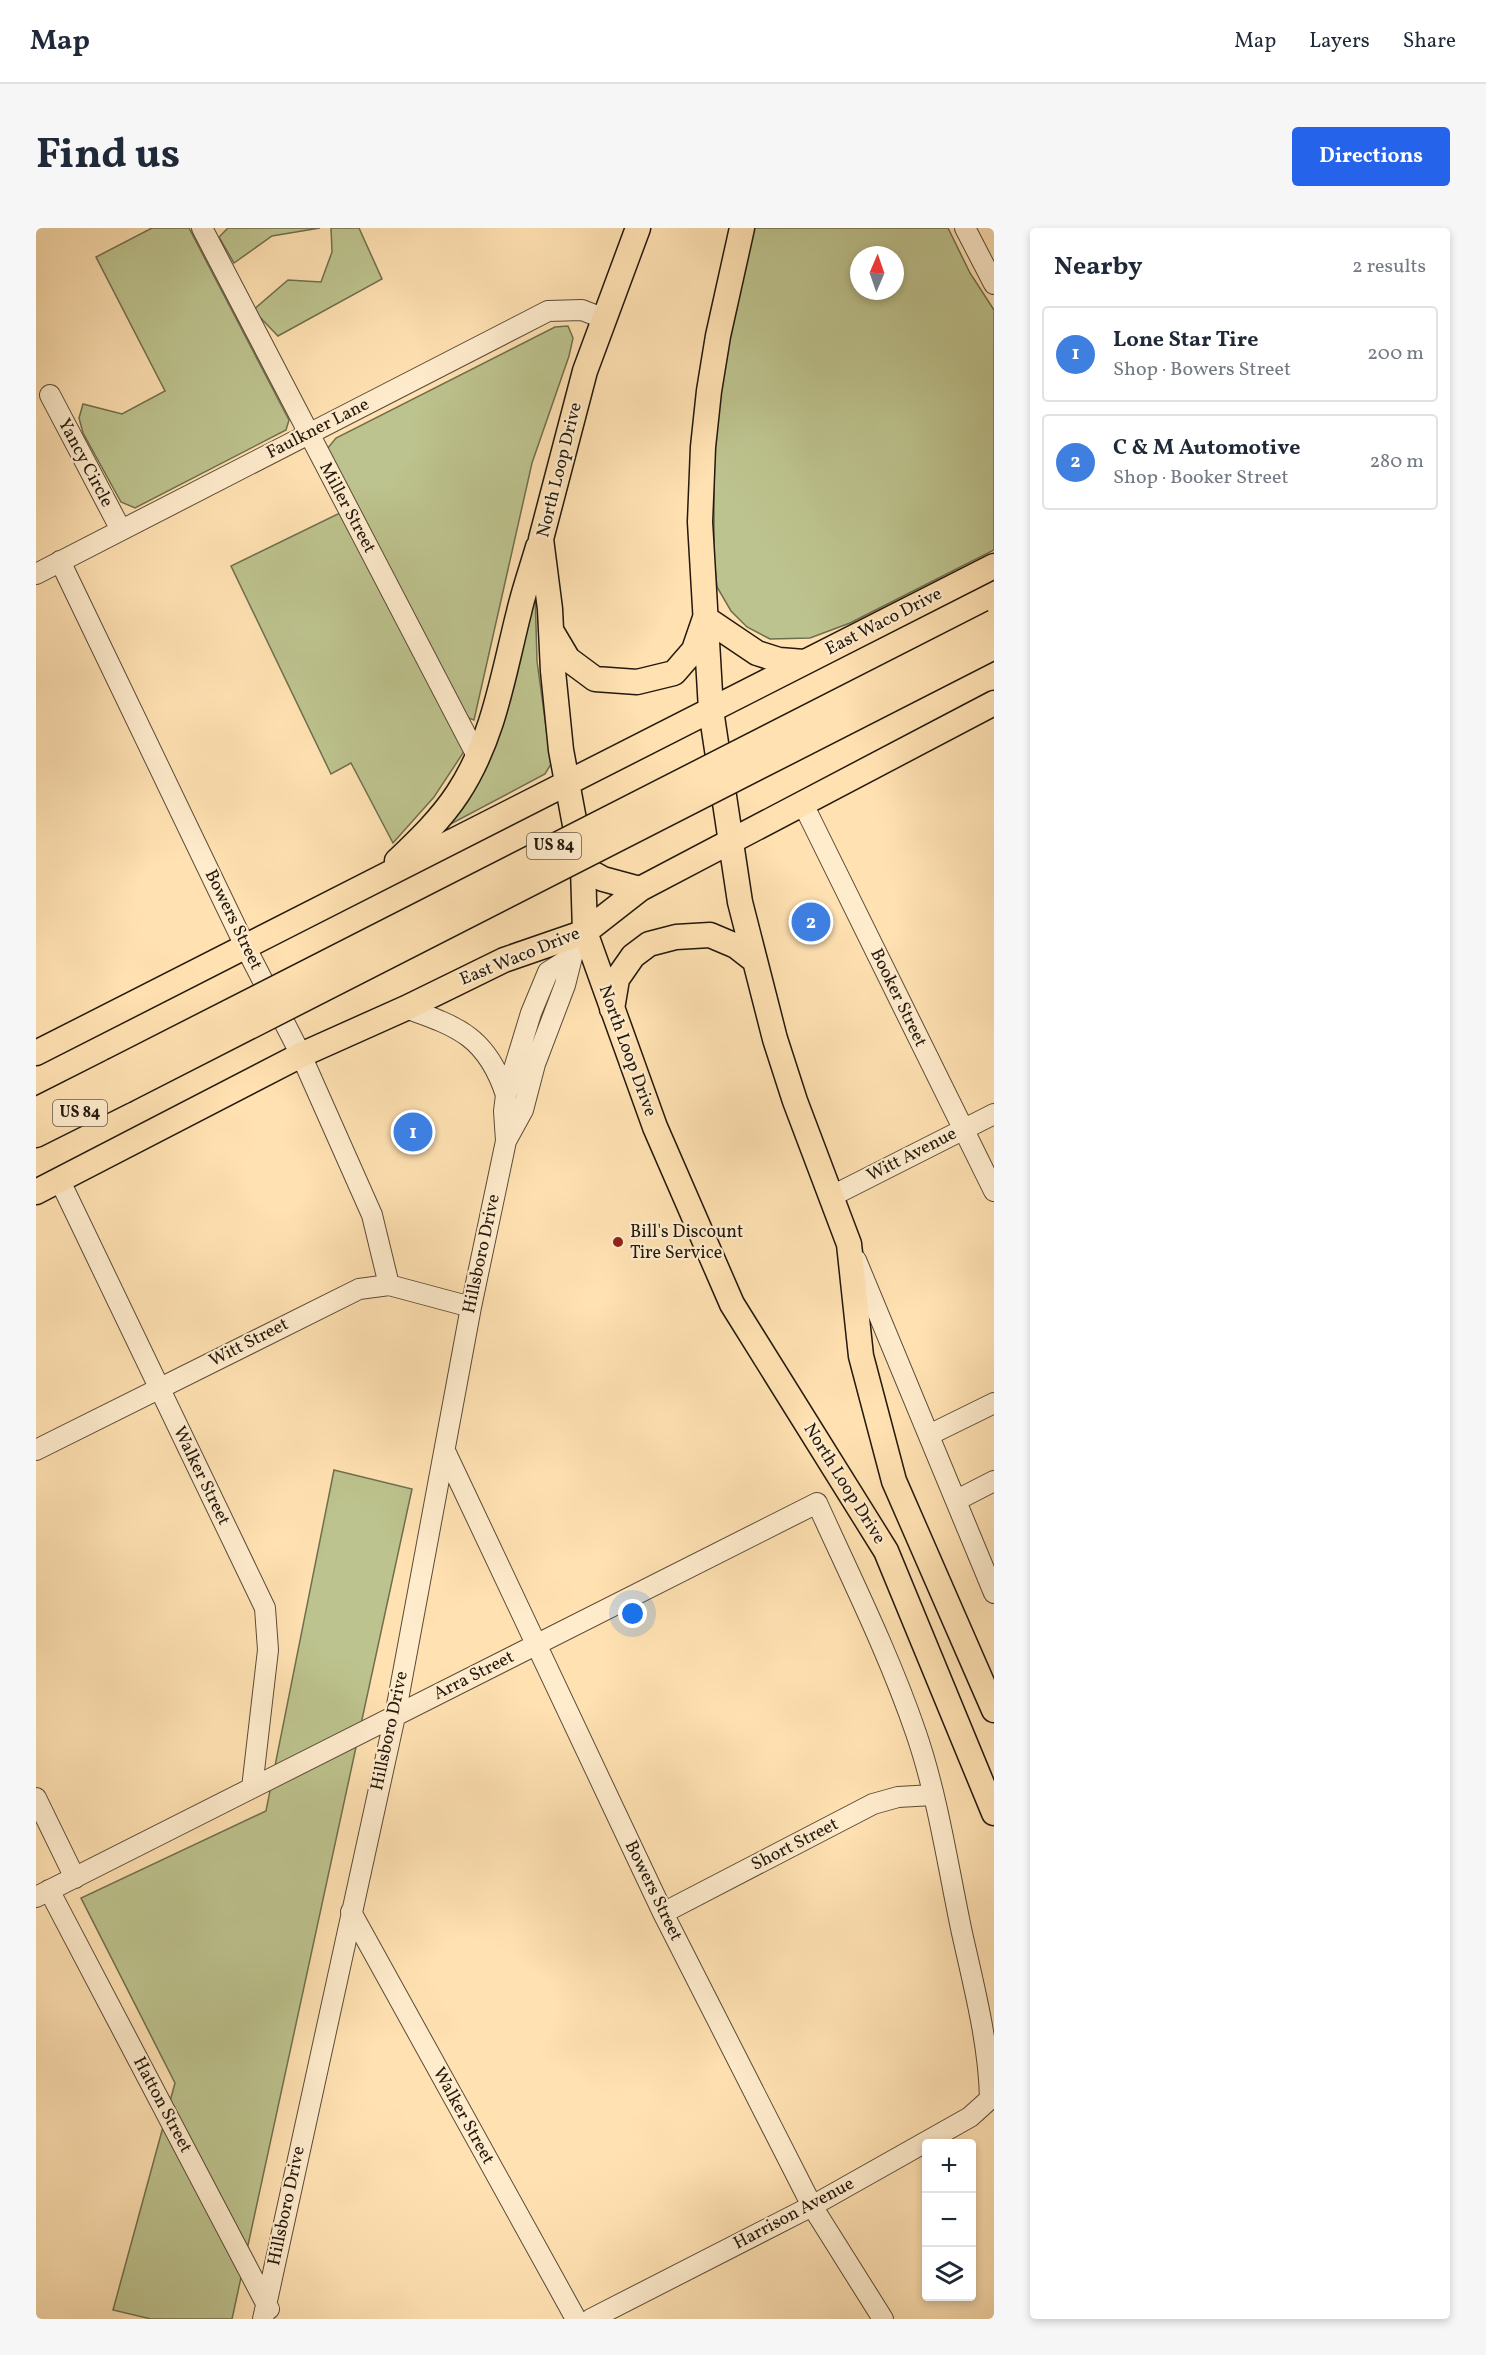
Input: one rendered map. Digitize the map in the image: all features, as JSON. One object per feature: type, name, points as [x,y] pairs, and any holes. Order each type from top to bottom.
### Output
[{"type":"main road","name":"North Loop Drive","points":[[638,228],[585,371],[541,538],[561,750],[584,868],[585,932],[655,1127],[732,1304],[886,1551],[994,1813]]},
{"type":"main road","name":"North Loop Drive","points":[[741,228],[718,336],[703,447],[700,522],[711,710],[740,902],[754,960],[792,1091],[849,1244],[861,1356],[894,1480],[994,1710]]},
{"type":"main road","points":[[379,880],[433,826],[458,794],[477,756],[502,689],[519,612],[541,538]]},
{"type":"main road","name":"East Waco Drive","points":[[36,1053],[994,566]]},
{"type":"main road","points":[[551,630],[568,659],[595,679],[637,682],[674,673],[694,650],[705,618],[757,653],[779,660],[804,662]]},
{"type":"main road","name":"US 84","points":[[36,1135],[118,1081],[994,622]]},
{"type":"main road","name":"US 84","points":[[36,1110],[118,1081],[994,647]]},
{"type":"main road","name":"East Waco Drive","points":[[36,1192],[301,1054],[406,1008],[504,960],[585,932],[640,889],[731,839],[803,804],[994,703]]},
{"type":"main road","points":[[584,868],[603,879],[640,889]]},
{"type":"main road","points":[[612,1010],[617,979],[633,956],[649,944],[676,937],[710,935],[736,946],[754,960]]},
{"type":"street","name":"Miller Street","points":[[202,228],[477,756]]},
{"type":"street","points":[[965,228],[994,284]]},
{"type":"street","name":"Faulkner Lane","points":[[36,574],[548,311],[582,310],[604,319]]},
{"type":"street","name":"Yancy Circle","points":[[50,395],[121,530]]},
{"type":"street","name":"Bowers Street","points":[[60,561],[245,946],[301,1054],[372,1215],[389,1285]]},
{"type":"street","name":"Booker Street","points":[[803,804],[994,1191]]},
{"type":"street","name":"Hillsboro Drive","points":[[506,1142],[523,1110],[539,1054],[565,985],[570,958],[585,932]]},
{"type":"street","name":"Hillsboro Drive","points":[[268,2314],[351,1912],[395,1716],[471,1307],[506,1142],[504,1112],[506,1095],[531,1013],[548,972],[570,958]]},
{"type":"street","points":[[406,1008],[452,1024],[478,1043],[500,1075],[506,1095]]},
{"type":"street","name":"Witt Avenue","points":[[830,1197],[994,1114]]},
{"type":"street","name":"Walker Street","points":[[60,1180],[158,1389],[265,1608],[268,1650],[252,1788]]},
{"type":"street","name":"North Loop Drive","points":[[849,1244],[994,1593]]},
{"type":"street","name":"Witt Street","points":[[36,1450],[359,1289],[389,1285],[471,1307]]},
{"type":"street","points":[[929,1435],[994,1403]]},
{"type":"street","name":"Bowers Street","points":[[445,1451],[663,1913],[812,2206],[883,2319]]},
{"type":"street","points":[[957,1500],[994,1481]]},
{"type":"street","name":"North Loop Drive","points":[[816,1503],[870,1618],[917,1733],[933,1795],[971,1977],[989,2075],[990,2099]]},
{"type":"street","name":"Arra Street","points":[[43,1894],[816,1503]]},
{"type":"street","name":"Short Street","points":[[663,1913],[873,1804],[898,1797],[933,1795]]},
{"type":"street","points":[[36,1798],[75,1878]]},
{"type":"street","name":"Hatton Street","points":[[43,1894],[268,2314]]},
{"type":"street","name":"Walker Street","points":[[351,1912],[576,2319]]},
{"type":"street","name":"Harrison Avenue","points":[[591,2319],[812,2206],[970,2117],[990,2099]]},
{"type":"green space","points":[[152,228],[189,228],[289,420],[286,430],[135,508],[121,502],[83,433],[79,418],[83,404],[122,414],[165,391],[96,257]]},
{"type":"green space","points":[[228,228],[320,228],[272,236],[234,263],[219,237]]},
{"type":"green space","points":[[331,228],[359,228],[382,279],[278,336],[253,310],[288,280],[321,282],[332,252]]},
{"type":"green space","points":[[755,228],[948,228],[970,273],[994,310],[994,550],[850,623],[810,638],[770,639],[747,627],[731,611],[717,587],[714,558],[714,463],[720,378],[750,233]]},
{"type":"green space","points":[[568,326],[573,338],[569,356],[532,463],[474,720],[463,716],[327,449],[336,438],[555,327]]},
{"type":"green space","points":[[344,511],[465,745],[463,753],[434,797],[393,843],[351,763],[331,774],[231,566]]},
{"type":"green space","points":[[535,591],[537,661],[551,764],[545,774],[447,826]]},
{"type":"green space","points":[[334,1470],[412,1489],[232,2319],[151,2319],[113,2310],[175,2083],[81,1898],[266,1811]]},
{"type":"place","name":"C & M Automotive","points":[[811,922]]},
{"type":"place","name":"Lone Star Tire","points":[[413,1132]]},
{"type":"place","name":"Bill's Discount Tire Service","points":[[618,1242]]}]
